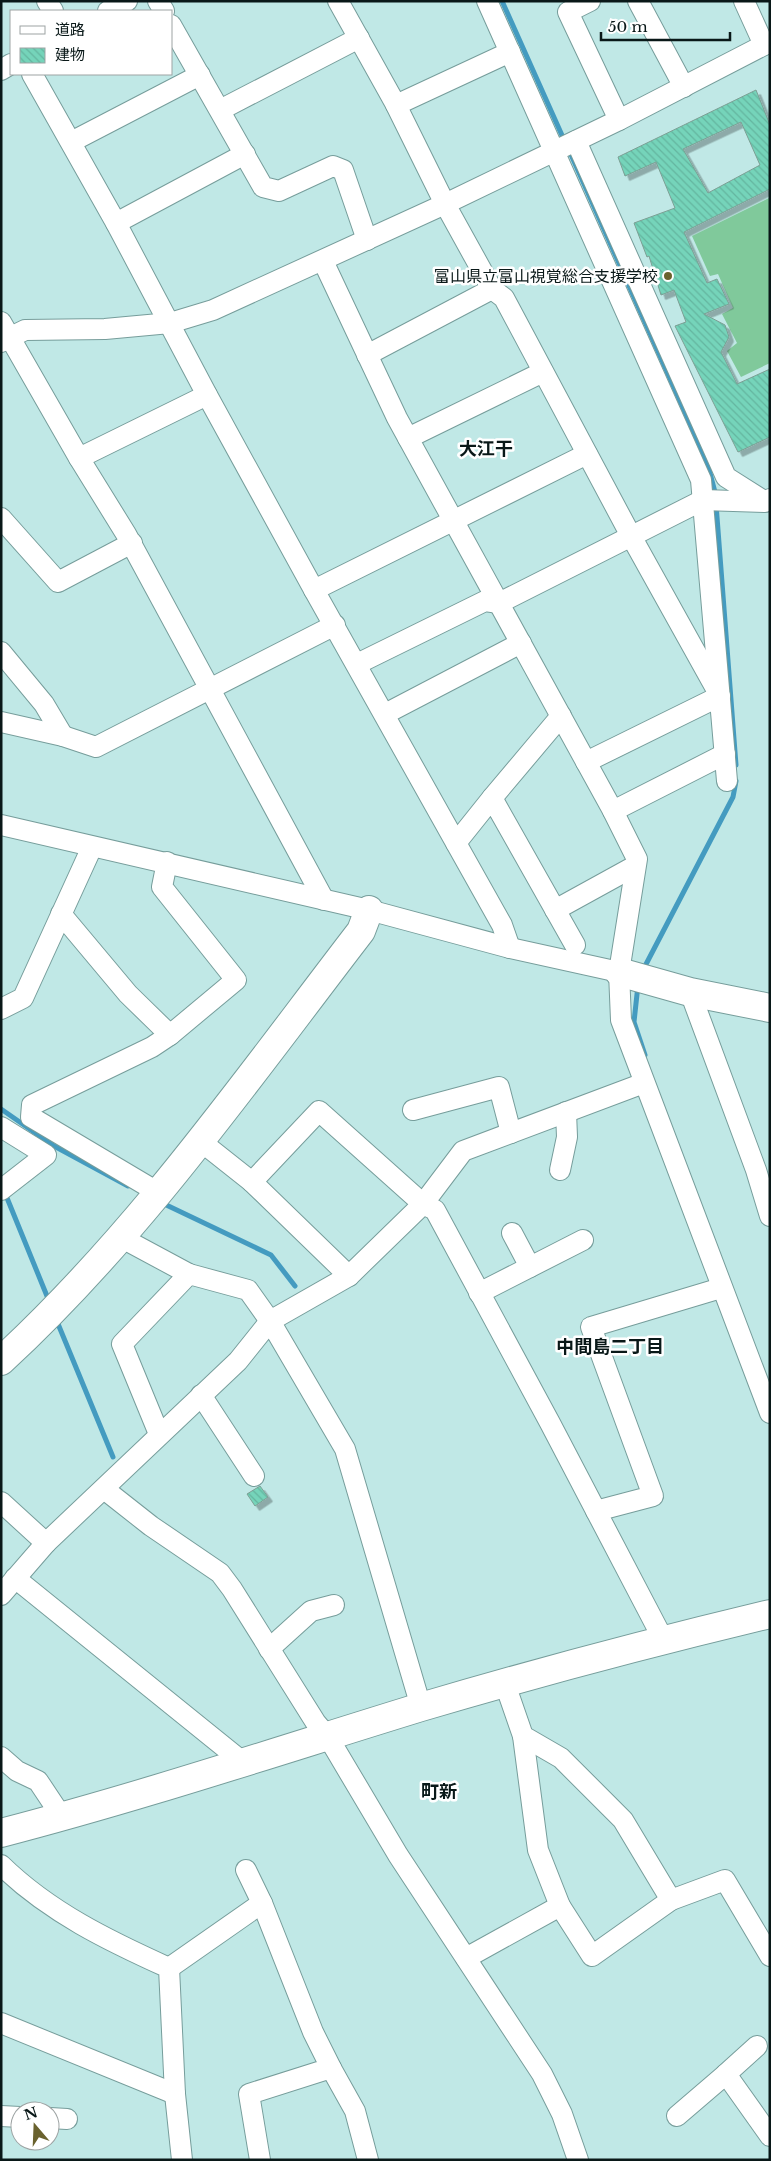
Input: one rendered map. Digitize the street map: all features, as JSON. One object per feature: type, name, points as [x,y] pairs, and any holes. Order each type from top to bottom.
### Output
[{"type":"street","points":[[110,10],[127,1]]},
{"type":"street","points":[[338,1],[396,105],[445,204],[492,289],[504,298],[631,536],[720,696]]},
{"type":"street","points":[[487,1],[702,480],[727,781]]},
{"type":"street","points":[[590,1],[568,12],[619,120]]},
{"type":"street","points":[[638,1],[684,86]]},
{"type":"street","points":[[324,900],[132,544],[4,333],[24,330],[105,329],[170,323],[213,310],[445,204],[619,120],[767,44],[744,1]]},
{"type":"street","points":[[172,26],[263,187],[279,191],[333,166],[343,170],[367,240]]},
{"type":"street","points":[[220,110],[358,38]]},
{"type":"street","points":[[396,105],[510,52]]},
{"type":"street","points":[[33,75],[116,223],[207,395],[314,590],[502,925],[510,948]]},
{"type":"street","points":[[71,142],[200,75]]},
{"type":"street","points":[[576,141],[726,477],[768,503]]},
{"type":"street","points":[[116,223],[245,154]]},
{"type":"street","points":[[323,260],[408,438],[613,811],[637,859],[619,972],[621,1020],[721,1288],[770,1413]]},
{"type":"street","points":[[367,355],[492,289]]},
{"type":"street","points":[[408,438],[543,372]]},
{"type":"street","points":[[79,458],[207,395]]},
{"type":"street","points":[[314,590],[587,454]]},
{"type":"street","points":[[357,664],[485,601],[499,603],[703,500],[768,503]]},
{"type":"street","points":[[1,518],[58,582],[132,544]]},
{"type":"street","points":[[1,722],[64,736],[96,747],[335,625]]},
{"type":"street","points":[[385,714],[521,643]]},
{"type":"street","points":[[1,652],[44,704],[64,736]]},
{"type":"street","points":[[586,762],[720,696]]},
{"type":"street","points":[[456,843],[561,716]]},
{"type":"street","points":[[613,811],[725,754]]},
{"type":"street","points":[[492,798],[574,945]]},
{"type":"street","points":[[1,825],[369,910],[510,948],[619,972],[690,992],[770,1008]]},
{"type":"street","points":[[1,1009],[23,998],[92,847]]},
{"type":"street","points":[[159,1193],[31,1117],[32,1105],[152,1047],[170,1035],[236,980],[162,886],[167,862]]},
{"type":"street","points":[[555,910],[635,866]]},
{"type":"street","points":[[1,1361],[44,1321],[122,1238],[159,1193],[361,931],[369,910]]},
{"type":"street","points":[[61,914],[128,994],[170,1035]]},
{"type":"street","points":[[690,992],[763,1168],[770,1216]]},
{"type":"street","points":[[1,1595],[46,1543],[238,1361],[270,1321],[349,1276],[423,1204],[463,1151],[644,1083]]},
{"type":"street","points":[[413,1110],[499,1087],[511,1132]]},
{"type":"street","points":[[252,1182],[319,1111],[423,1204],[435,1210],[663,1639]]},
{"type":"street","points":[[560,1170],[567,1137],[566,1112]]},
{"type":"street","points":[[1,1127],[46,1154],[1,1190]]},
{"type":"street","points":[[200,1140],[252,1182],[349,1276]]},
{"type":"street","points":[[512,1233],[530,1267]]},
{"type":"street","points":[[122,1238],[189,1274],[248,1290],[270,1321],[345,1449],[421,1707]]},
{"type":"street","points":[[480,1293],[582,1240]]},
{"type":"street","points":[[159,1434],[122,1344],[189,1274]]},
{"type":"street","points":[[596,1511],[653,1496],[591,1327],[721,1288]]},
{"type":"street","points":[[201,1395],[254,1476]]},
{"type":"street","points":[[104,1489],[151,1526],[220,1573],[328,1737],[377,1821],[542,2074],[562,2114],[578,2160]]},
{"type":"street","points":[[1,1502],[46,1543]]},
{"type":"street","points":[[14,1578],[244,1763]]},
{"type":"street","points":[[269,1649],[311,1611],[334,1605]]},
{"type":"street","points":[[1,1833],[62,1817],[244,1763],[421,1707],[663,1639],[770,1614]]},
{"type":"street","points":[[505,1684],[523,1736],[538,1850],[560,1906],[592,1956],[671,1900],[725,1880],[770,1956]]},
{"type":"street","points":[[523,1736],[561,1758],[623,1820],[671,1900]]},
{"type":"street","points":[[1,1757],[17,1772],[38,1780],[62,1817]]},
{"type":"street","points":[[1,1865],[25,1889],[103,1938],[169,1968]]},
{"type":"street","points":[[246,1870],[262,1903],[313,2032],[355,2110],[368,2160]]},
{"type":"street","points":[[169,1968],[262,1903]]},
{"type":"street","points":[[466,1958],[560,1906]]},
{"type":"street","points":[[169,1968],[175,2094],[182,2160]]},
{"type":"street","points":[[2,2026],[175,2094]]},
{"type":"street","points":[[677,2116],[757,2046]]},
{"type":"street","points":[[260,2160],[249,2094],[331,2068]]},
{"type":"street","points":[[726,2074],[770,2136]]},
{"type":"green space","points":[[769,198],[770,363],[741,377],[727,351],[737,343],[722,314],[733,308],[718,274],[710,276],[692,236]]},
{"type":"building","points":[[756,90],[770,125],[770,189],[684,232],[707,283],[717,279],[729,304],[704,314],[725,325],[729,337],[721,352],[737,384],[770,369],[770,437],[738,452],[675,326],[686,322],[674,290],[661,295],[649,256],[647,257],[634,223],[675,208],[656,162],[625,176],[618,157]],"holes":[[[741,122],[760,165],[708,193],[683,149]]]},
{"type":"building","points":[[260,1486],[268,1497],[255,1506],[247,1494]]},
{"type":"waterway","points":[[502,1],[565,142]]},
{"type":"waterway","points":[[569,150],[707,462],[716,496]]},
{"type":"waterway","points":[[716,504],[736,765]]},
{"type":"waterway","points":[[643,970],[733,797],[736,781]]},
{"type":"waterway","points":[[638,985],[634,1022],[645,1055]]},
{"type":"waterway","points":[[1,1109],[54,1146],[128,1186]]},
{"type":"waterway","points":[[5,1193],[49,1301]]},
{"type":"waterway","points":[[160,1202],[271,1255],[295,1286]]},
{"type":"waterway","points":[[56,1319],[113,1457]]},
{"type":"place","name":"富山県立富山視覚総合支援学校","points":[[668,276]]},
{"type":"district","name":"大江干","points":[[486,449]]},
{"type":"district","name":"中間島二丁目","points":[[610,1347]]},
{"type":"district","name":"町新","points":[[439,1792]]}]
